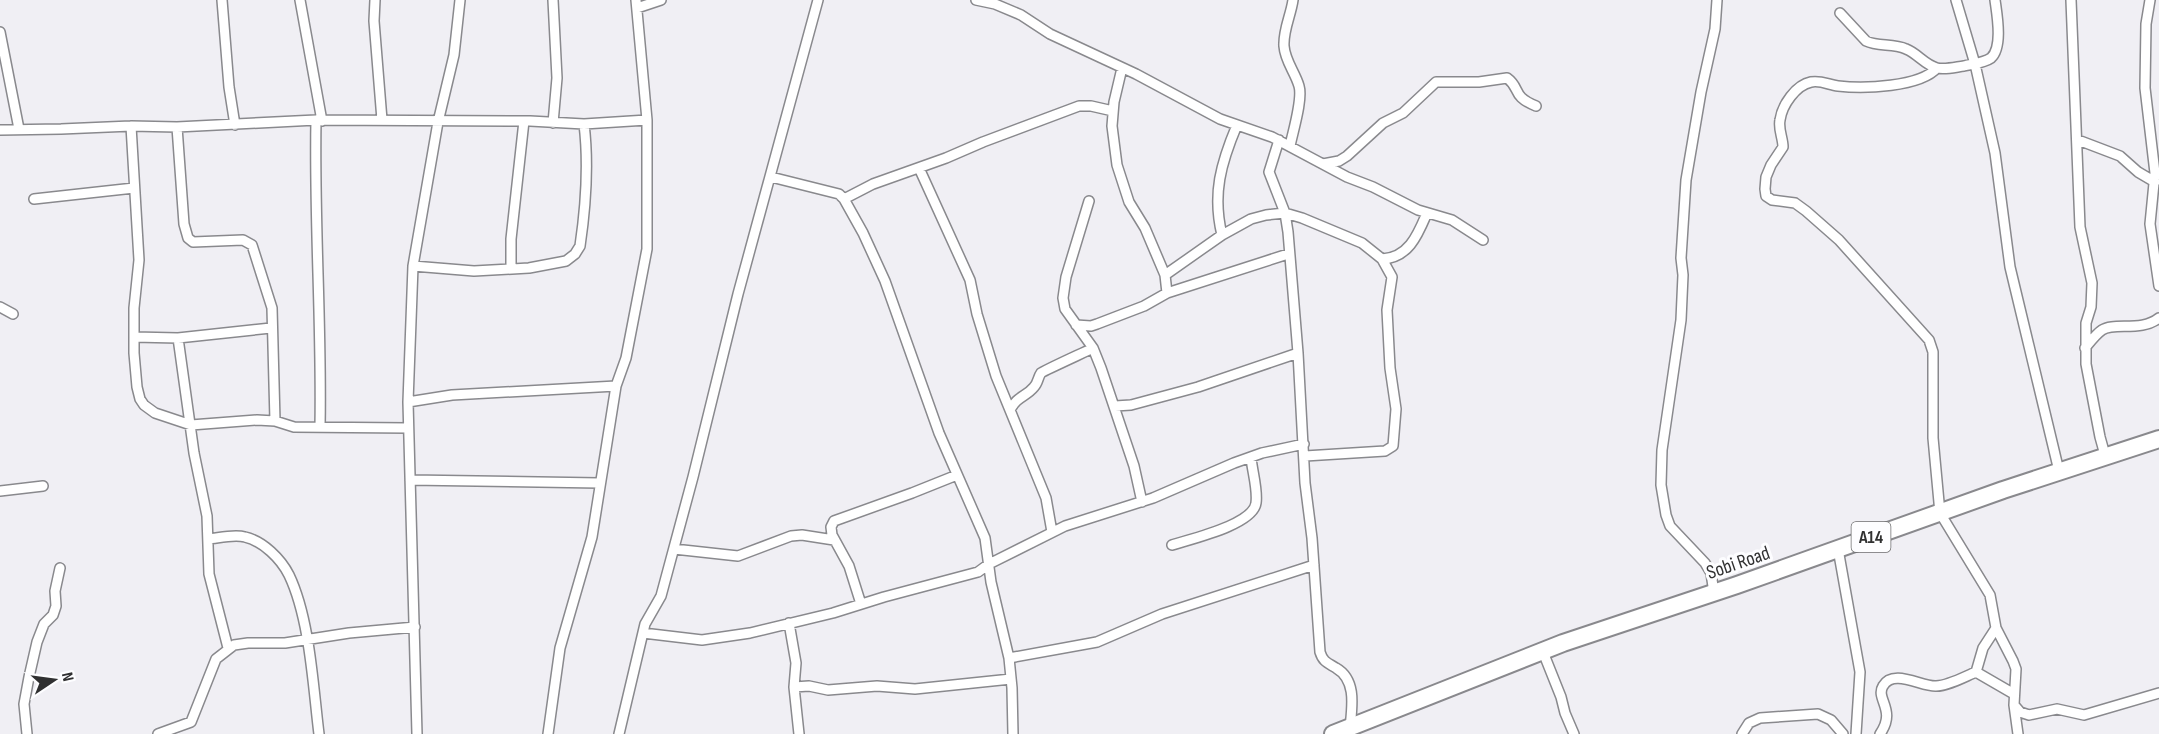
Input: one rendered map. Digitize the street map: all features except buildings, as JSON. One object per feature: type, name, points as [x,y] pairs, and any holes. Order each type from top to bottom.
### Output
[{"type":"highway","name":"Sobi Road","points":[[1334,734],[1563,643],[2105,455],[2159,439]]},
{"type":"street","points":[[222,0],[229,87],[235,125]]},
{"type":"street","points":[[300,0],[319,120],[316,250],[321,310],[320,427]]},
{"type":"street","points":[[375,0],[374,21],[382,120]]},
{"type":"street","points":[[417,734],[408,428],[413,266],[438,122],[454,55],[460,0]]},
{"type":"street","points":[[553,0],[557,78],[553,123]]},
{"type":"street","points":[[548,734],[560,648],[592,537],[616,386],[626,358],[647,249],[647,120],[637,4],[661,0]]},
{"type":"street","points":[[619,734],[645,624],[661,596],[674,549],[738,294],[818,0]]},
{"type":"street","points":[[976,0],[995,2],[1021,15],[1050,34],[1220,119],[1279,140],[1347,177],[1427,213],[1452,220],[1483,240]]},
{"type":"street","points":[[1290,146],[1299,95],[1298,84],[1289,66],[1284,47],[1285,32],[1291,16],[1293,0]]},
{"type":"street","points":[[1714,592],[1711,573],[1705,563],[1670,526],[1661,485],[1662,450],[1681,320],[1686,180],[1715,28],[1718,0]]},
{"type":"street","points":[[1956,0],[1975,64],[1995,153],[2010,267],[2059,471]]},
{"type":"street","points":[[1995,0],[1997,43],[1990,59],[1975,64],[1937,68],[1925,78],[1908,83],[1839,86],[1813,81],[1804,84],[1790,98],[1779,120],[1783,147],[1771,165],[1764,189],[1766,196],[1772,200],[1800,205],[1839,240],[1929,340],[1933,352],[1933,438],[1940,513],[1990,596],[1996,628],[2016,669],[2014,705],[2018,734]]},
{"type":"street","points":[[2071,0],[2080,226],[2092,283],[2085,348],[2092,397],[2105,455]]},
{"type":"street","points":[[2150,0],[2146,24],[2145,88],[2155,182],[2150,224],[2159,286]]},
{"type":"street","points":[[1840,12],[1866,41],[1904,48],[1937,68]]},
{"type":"street","points":[[0,32],[19,129]]},
{"type":"street","points":[[1122,68],[1113,102],[1113,136],[1122,185],[1129,202],[1145,228],[1165,274],[1167,293]]},
{"type":"street","points":[[1323,164],[1339,161],[1347,156],[1383,123],[1403,113],[1436,81],[1479,82],[1507,78],[1510,79],[1521,99],[1536,106]]},
{"type":"street","points":[[844,199],[873,184],[1079,106],[1113,111]]},
{"type":"street","points":[[0,130],[177,127],[319,120],[524,121],[584,124],[647,120]]},
{"type":"street","points":[[511,268],[511,239],[524,121]]},
{"type":"street","points":[[2149,124],[2159,121]]},
{"type":"street","points":[[413,266],[474,271],[541,266],[566,261],[575,254],[580,246],[587,184],[584,124]]},
{"type":"street","points":[[1222,236],[1217,212],[1218,188],[1223,159],[1237,125]]},
{"type":"street","points":[[131,126],[139,260],[134,308],[134,337],[137,387],[144,405],[155,413],[191,425],[257,420],[274,421],[294,427],[408,428]]},
{"type":"street","points":[[177,127],[184,224],[188,238],[193,242],[201,243],[243,240],[252,245],[272,309],[274,421]]},
{"type":"street","points":[[1279,140],[1269,172],[1285,213],[1298,353],[1320,652],[1322,659],[1346,674],[1349,681],[1352,694],[1350,728]]},
{"type":"street","points":[[2078,140],[2120,156],[2138,172],[2155,182]]},
{"type":"street","points":[[2138,172],[2154,163]]},
{"type":"street","points":[[919,168],[970,280],[977,314],[996,376],[1046,498],[1052,532]]},
{"type":"street","points":[[771,177],[839,194],[844,199],[885,281],[939,433],[985,538],[997,615],[1009,658],[1013,734]]},
{"type":"street","points":[[34,199],[134,188]]},
{"type":"street","points":[[1089,201],[1066,277],[1063,298],[1065,309],[1090,344],[1115,406],[1142,502]]},
{"type":"street","points":[[1165,274],[1251,219],[1285,213],[1362,243],[1382,259],[1392,277],[1387,310],[1390,368],[1396,410],[1394,446],[1385,451],[1305,456]]},
{"type":"street","points":[[1382,259],[1391,259],[1412,244],[1427,213]]},
{"type":"street","points":[[1076,324],[1091,326],[1144,306],[1167,293],[1288,254]]},
{"type":"street","points":[[0,307],[13,315]]},
{"type":"street","points":[[2085,348],[2106,328],[2129,328],[2154,322],[2159,318]]},
{"type":"street","points":[[1090,344],[1091,326]]},
{"type":"street","points":[[134,337],[178,338],[271,328]]},
{"type":"street","points":[[178,338],[194,453],[207,516],[208,574],[228,648]]},
{"type":"street","points":[[1010,410],[1015,400],[1034,387],[1041,373],[1064,363],[1090,344]]},
{"type":"street","points":[[1115,406],[1131,405],[1198,387],[1298,353]]},
{"type":"street","points":[[408,402],[452,394],[616,386]]},
{"type":"street","points":[[1120,423],[1131,405]]},
{"type":"street","points":[[643,633],[702,640],[789,624],[978,572],[989,564],[1052,532],[1142,502],[1251,457],[1304,444]]},
{"type":"street","points":[[1172,545],[1227,527],[1252,513],[1256,504],[1251,457]]},
{"type":"street","points":[[861,604],[849,566],[834,540],[831,527],[834,521],[957,475]]},
{"type":"street","points":[[410,480],[599,483]]},
{"type":"street","points":[[0,491],[44,486]]},
{"type":"street","points":[[674,549],[738,556],[791,536],[802,535],[834,540]]},
{"type":"street","points":[[208,539],[244,536],[276,556],[289,575],[307,640],[319,734]]},
{"type":"street","points":[[1838,549],[1860,672],[1856,734]]},
{"type":"street","points":[[1009,658],[1097,642],[1162,614],[1314,565]]},
{"type":"street","points":[[27,734],[24,704],[29,676],[37,642],[44,624],[53,615],[56,606],[55,591],[60,568]]},
{"type":"street","points":[[789,624],[796,663],[794,687],[799,734]]},
{"type":"street","points":[[158,734],[191,722],[216,659],[234,645],[285,643],[349,633],[415,627]]},
{"type":"street","points":[[1976,672],[1983,648],[1996,628]]},
{"type":"street","points":[[1543,652],[1561,697],[1564,713],[1574,734]]},
{"type":"street","points":[[1976,672],[2014,694]]},
{"type":"street","points":[[1880,734],[1888,717],[1882,693],[1882,686],[1887,682],[1904,678],[1937,687],[1976,672]]},
{"type":"street","points":[[794,687],[809,686],[828,690],[877,686],[915,689],[1011,679]]},
{"type":"street","points":[[2014,705],[2025,715],[2057,710],[2084,715],[2159,693]]},
{"type":"street","points":[[1742,734],[1749,723],[1760,718],[1818,714],[1831,720],[1843,734]]}]
